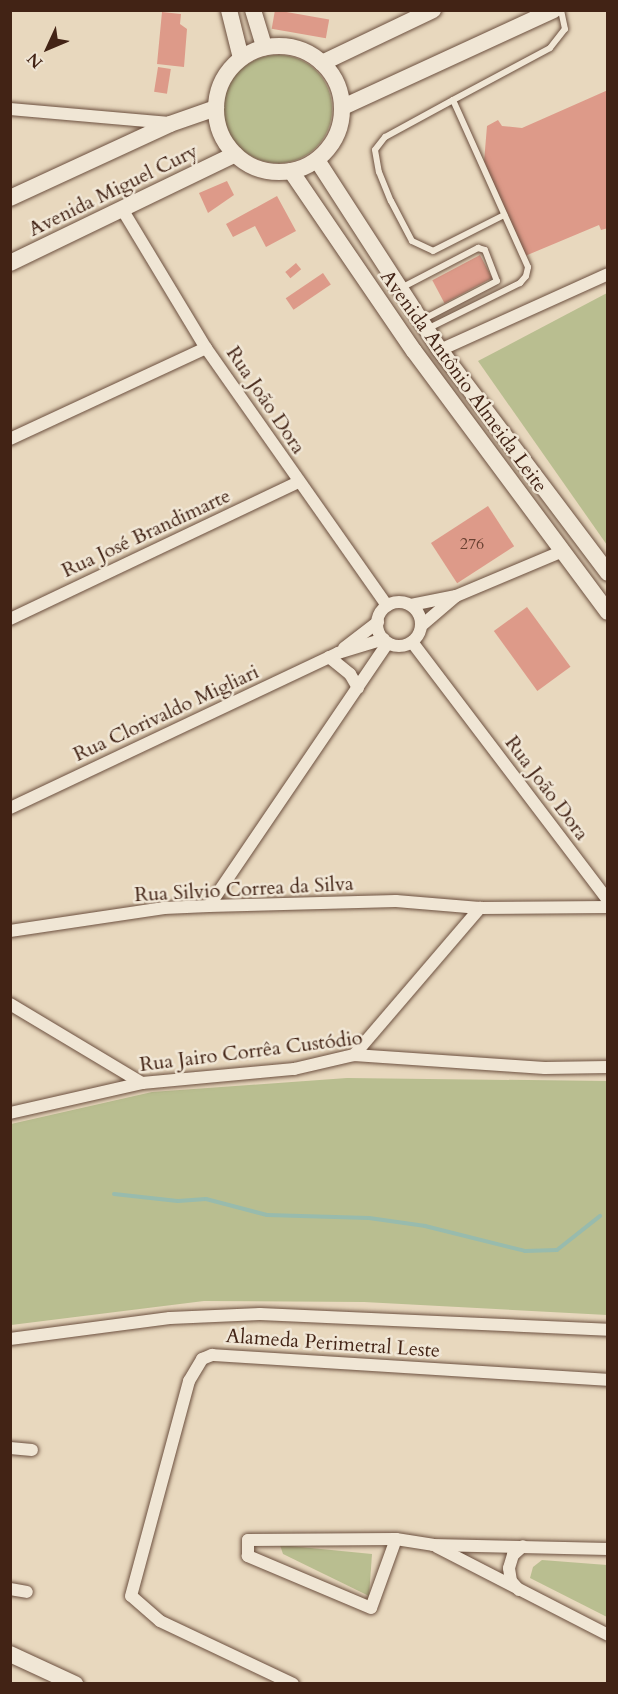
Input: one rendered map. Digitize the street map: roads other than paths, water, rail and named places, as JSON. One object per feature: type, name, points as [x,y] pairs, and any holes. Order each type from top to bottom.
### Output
[{"type":"main road","points":[[230,10],[241,58]]},
{"type":"main road","points":[[253,10],[264,47]]},
{"type":"main road","points":[[322,63],[411,15],[433,10]]},
{"type":"main road","points":[[343,107],[554,10]]},
{"type":"main road","points":[[285,46],[305,52],[322,63],[333,76],[343,107],[333,143],[317,160],[291,171],[271,172],[251,166],[235,154],[218,125],[216,108],[219,89],[241,58],[264,47],[285,46]]},
{"type":"main road","name":"Avenida Miguel Cury","points":[[10,198],[170,124],[216,108]]},
{"type":"main road","name":"Avenida Miguel Cury","points":[[10,263],[235,154]]},
{"type":"main road","points":[[317,160],[440,350],[608,573]]},
{"type":"main road","name":"Avenida Antônio Almeida Leite","points":[[291,171],[414,351],[608,612]]},
{"type":"main road","points":[[10,1654],[75,1683]]},
{"type":"street","points":[[10,109],[170,124]]},
{"type":"street","name":"Rua João Dora","points":[[122,210],[207,348],[298,483],[387,606]]},
{"type":"street","points":[[440,350],[608,274]]},
{"type":"street","points":[[10,439],[207,348]]},
{"type":"street","name":"Rua José Brandimarte","points":[[10,619],[298,483]]},
{"type":"street","points":[[456,596],[421,626],[412,642],[401,646],[386,641],[378,622],[387,606],[398,602],[411,605],[456,596],[563,551]]},
{"type":"street","points":[[411,605],[419,614],[421,626]]},
{"type":"street","name":"Rua Clorivaldo Migliari","points":[[334,655],[378,622]]},
{"type":"street","points":[[209,906],[358,688],[386,641]]},
{"type":"street","name":"Rua Clorivaldo Migliari","points":[[10,808],[334,655],[386,641]]},
{"type":"street","name":"Rua João Dora","points":[[412,642],[608,900]]},
{"type":"street","points":[[334,655],[358,688]]},
{"type":"street","name":"Rua Silvio Correa da Silva","points":[[10,931],[165,908],[209,906],[396,901],[480,908],[608,907]]},
{"type":"street","points":[[354,1055],[480,908]]},
{"type":"street","points":[[10,1004],[142,1083]]},
{"type":"street","name":"Rua Jairo Corrêa Custódio","points":[[10,1113],[142,1083],[294,1069],[354,1055],[545,1068],[608,1067]]},
{"type":"street","points":[[10,1339],[170,1318],[260,1314],[608,1330]]},
{"type":"street","name":"Alameda Perimetral Leste","points":[[293,1683],[160,1620],[131,1596],[189,1381],[202,1359],[212,1355],[608,1380]]},
{"type":"street","points":[[10,1448],[32,1450]]},
{"type":"street","points":[[396,1539],[371,1608],[249,1556],[248,1540],[396,1539],[433,1545],[608,1549]]},
{"type":"street","points":[[433,1545],[608,1635]]},
{"type":"street","points":[[520,1591],[511,1581],[509,1568],[513,1555],[522,1546]]},
{"type":"street","points":[[10,1589],[27,1592]]},
{"type":"lane","points":[[504,215],[433,250],[412,241],[379,172],[375,150],[385,137],[549,48],[565,29],[561,10]]},
{"type":"lane","points":[[424,325],[520,283],[526,276],[528,267],[453,100]]},
{"type":"lane","points":[[401,288],[473,250],[485,250],[498,281],[424,325]]},
{"type":"waterway","points":[[114,1194],[178,1201],[206,1199],[267,1215],[369,1218],[425,1226],[525,1251],[557,1250],[600,1216]]}]
